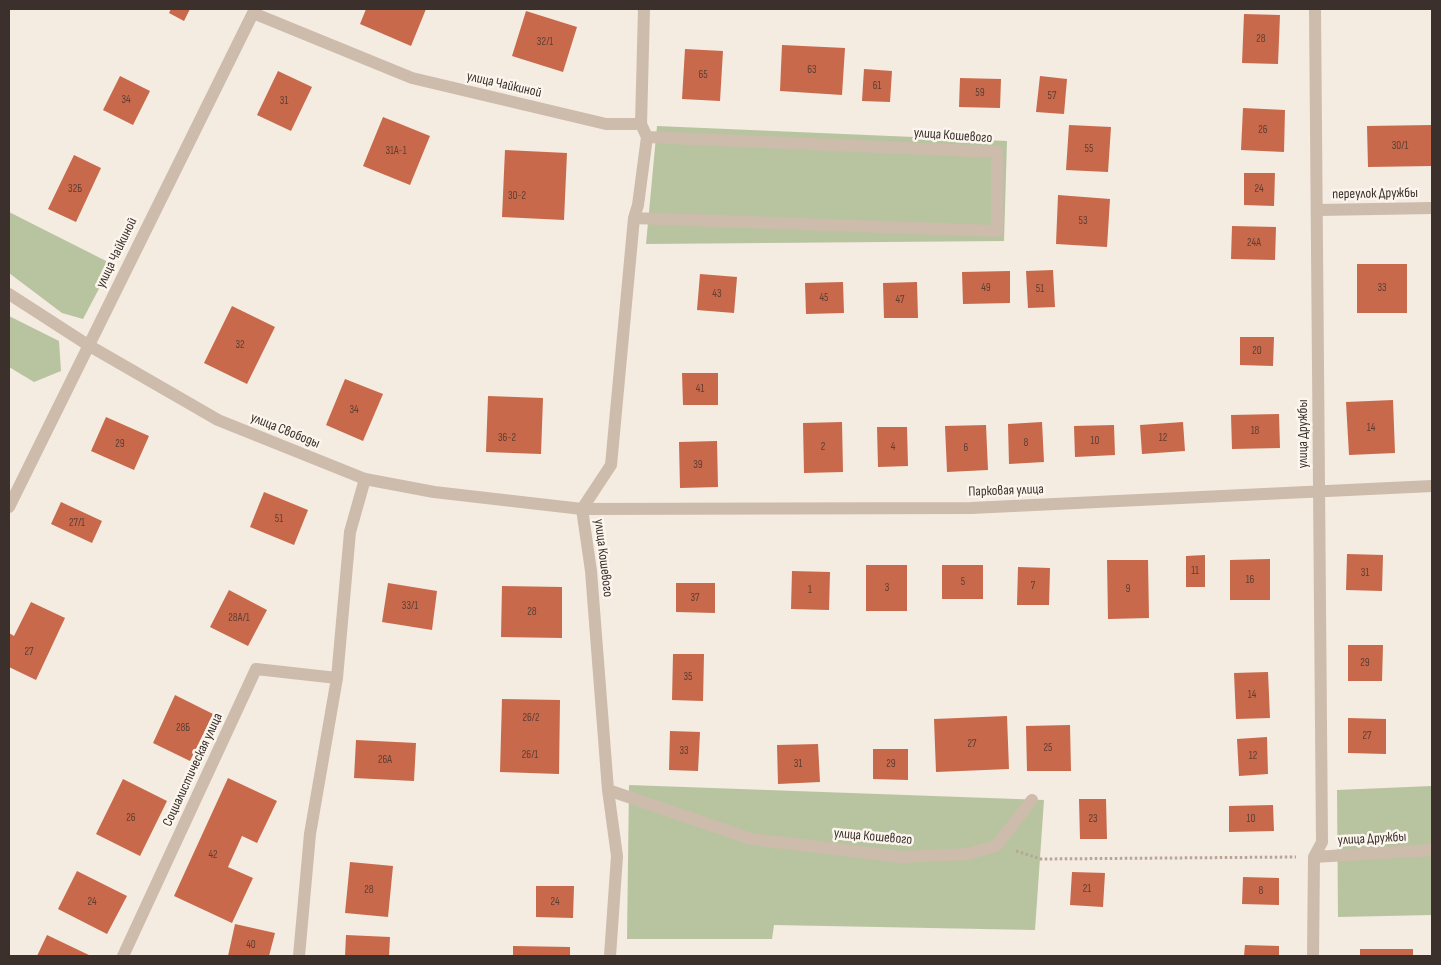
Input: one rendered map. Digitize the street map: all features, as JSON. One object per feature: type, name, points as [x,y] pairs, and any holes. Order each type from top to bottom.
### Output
[{"type":"street","points":[[644,9],[641,124],[647,137]]},
{"type":"street","name":"улица Дружбы","points":[[1313,956],[1314,857],[1322,842],[1315,9]]},
{"type":"street","name":"улица Чайкиной","points":[[9,508],[254,11],[412,78],[606,124],[641,124]]},
{"type":"street","name":"улица Кошевого","points":[[610,956],[617,856],[608,790],[591,571],[582,509],[611,464],[634,218],[638,205],[647,137],[997,152],[997,231],[634,218]]},
{"type":"street","name":"переулок Дружбы","points":[[1318,210],[1432,208]]},
{"type":"street","name":"улица Свободы","points":[[9,294],[88,345],[218,420],[365,479],[434,492],[582,509]]},
{"type":"street","points":[[299,956],[310,834],[337,678],[350,532],[365,479]]},
{"type":"street","name":"Парковая улица","points":[[582,509],[971,508],[1432,486]]},
{"type":"street","name":"Социалистическая улица","points":[[122,956],[256,670],[337,678]]},
{"type":"street","name":"улица Кошевого","points":[[608,790],[751,839],[901,857],[968,854],[996,846]]},
{"type":"street","points":[[996,846],[1032,800]]},
{"type":"street","name":"улица Дружбы","points":[[1314,857],[1432,850]]},
{"type":"path","points":[[996,846],[1041,859],[1314,857]]},
{"type":"green space","points":[[657,126],[1007,141],[1004,241],[646,244]]},
{"type":"green space","points":[[9,212],[112,264],[83,319],[62,313],[9,273]]},
{"type":"green space","points":[[9,316],[59,341],[61,371],[34,382],[9,367]]},
{"type":"green space","points":[[629,785],[1044,800],[1035,930],[774,925],[772,939],[627,939]]},
{"type":"green space","points":[[1432,786],[1432,915],[1338,917],[1337,790]]},
{"type":"building","points":[[171,9],[190,9],[184,21],[169,13]]},
{"type":"building","points":[[366,9],[426,9],[411,46],[360,24]]},
{"type":"building","points":[[526,11],[577,27],[563,72],[512,56]]},
{"type":"building","points":[[1244,14],[1280,15],[1278,64],[1242,63]]},
{"type":"building","points":[[782,45],[845,48],[842,95],[780,91]]},
{"type":"building","points":[[685,49],[723,51],[720,101],[682,99]]},
{"type":"building","points":[[864,69],[892,71],[890,102],[862,101]]},
{"type":"building","points":[[278,71],[312,87],[291,131],[257,115]]},
{"type":"building","points":[[120,76],[150,91],[133,125],[103,110]]},
{"type":"building","points":[[1040,76],[1067,79],[1064,114],[1036,112]]},
{"type":"building","points":[[960,78],[1001,79],[1000,108],[959,107]]},
{"type":"building","points":[[1243,108],[1285,110],[1284,152],[1241,150]]},
{"type":"building","points":[[383,117],[430,136],[410,185],[363,166]]},
{"type":"building","points":[[1069,125],[1111,127],[1108,172],[1066,170]]},
{"type":"building","points":[[1432,125],[1432,166],[1368,167],[1367,126]]},
{"type":"building","points":[[505,150],[567,153],[564,220],[502,217]]},
{"type":"building","points":[[74,155],[101,168],[76,222],[48,209]]},
{"type":"building","points":[[1244,173],[1275,173],[1274,206],[1244,205]]},
{"type":"building","points":[[1058,195],[1110,199],[1107,247],[1056,244]]},
{"type":"building","points":[[1232,226],[1276,227],[1275,260],[1231,259]]},
{"type":"building","points":[[1357,264],[1407,264],[1407,313],[1357,313]]},
{"type":"building","points":[[1053,270],[1055,307],[1028,308],[1026,271]]},
{"type":"building","points":[[1010,271],[1010,303],[963,304],[962,272]]},
{"type":"building","points":[[700,274],[737,277],[734,313],[697,310]]},
{"type":"building","points":[[843,282],[844,313],[806,314],[805,283]]},
{"type":"building","points":[[917,282],[918,318],[884,318],[883,283]]},
{"type":"building","points":[[232,306],[275,327],[247,384],[204,363]]},
{"type":"building","points":[[1240,337],[1274,337],[1273,366],[1240,365]]},
{"type":"building","points":[[682,373],[718,373],[718,405],[683,405]]},
{"type":"building","points":[[345,379],[383,394],[363,441],[326,425]]},
{"type":"building","points":[[488,396],[543,398],[541,454],[486,452]]},
{"type":"building","points":[[1393,400],[1395,453],[1349,455],[1346,402]]},
{"type":"building","points":[[1279,414],[1280,448],[1232,449],[1231,415]]},
{"type":"building","points":[[106,417],[149,436],[134,470],[91,451]]},
{"type":"building","points":[[842,422],[843,472],[804,473],[803,423]]},
{"type":"building","points":[[1042,422],[1044,462],[1009,464],[1008,424]]},
{"type":"building","points":[[1183,422],[1185,451],[1142,454],[1140,425]]},
{"type":"building","points":[[986,425],[988,470],[947,472],[945,426]]},
{"type":"building","points":[[1114,425],[1115,455],[1075,457],[1074,426]]},
{"type":"building","points":[[877,427],[907,427],[908,466],[878,467]]},
{"type":"building","points":[[717,441],[718,487],[680,488],[679,442]]},
{"type":"building","points":[[264,492],[308,510],[294,545],[250,527]]},
{"type":"building","points":[[61,502],[102,521],[92,543],[51,524]]},
{"type":"building","points":[[1347,554],[1383,555],[1382,591],[1346,590]]},
{"type":"building","points":[[1205,555],[1205,587],[1186,587],[1186,556]]},
{"type":"building","points":[[1270,559],[1270,600],[1230,600],[1230,560]]},
{"type":"building","points":[[1107,560],[1148,560],[1149,618],[1108,619]]},
{"type":"building","points":[[866,565],[907,565],[907,611],[866,611]]},
{"type":"building","points":[[942,565],[983,565],[983,599],[942,599]]},
{"type":"building","points":[[1018,567],[1050,568],[1049,605],[1017,605]]},
{"type":"building","points":[[792,571],[830,572],[829,610],[791,609]]},
{"type":"building","points":[[388,583],[437,591],[432,630],[382,622]]},
{"type":"building","points":[[676,583],[715,583],[715,613],[676,612]]},
{"type":"building","points":[[502,586],[562,587],[562,638],[501,637]]},
{"type":"building","points":[[229,590],[267,610],[248,646],[210,627]]},
{"type":"building","points":[[31,602],[65,618],[36,680],[9,667],[9,633],[14,636]]},
{"type":"building","points":[[1348,645],[1383,645],[1382,681],[1348,681]]},
{"type":"building","points":[[673,654],[704,654],[703,701],[672,700]]},
{"type":"building","points":[[1268,672],[1270,718],[1236,719],[1234,673]]},
{"type":"building","points":[[175,695],[213,714],[190,761],[153,743]]},
{"type":"building","points":[[502,699],[560,700],[559,774],[500,772]]},
{"type":"building","points":[[1007,716],[1009,769],[936,772],[934,719]]},
{"type":"building","points":[[1348,718],[1386,719],[1386,754],[1348,753]]},
{"type":"building","points":[[1070,725],[1071,771],[1027,771],[1026,726]]},
{"type":"building","points":[[670,731],[700,732],[698,771],[669,770]]},
{"type":"building","points":[[1267,737],[1268,774],[1239,776],[1237,739]]},
{"type":"building","points":[[356,740],[416,743],[414,781],[354,778]]},
{"type":"building","points":[[818,744],[820,782],[778,784],[777,745]]},
{"type":"building","points":[[873,749],[908,749],[908,780],[873,779]]},
{"type":"building","points":[[228,778],[277,801],[257,843],[242,836],[228,867],[253,878],[232,923],[174,896]]},
{"type":"building","points":[[123,779],[167,801],[140,856],[96,834]]},
{"type":"building","points":[[1079,799],[1106,799],[1107,839],[1080,839]]},
{"type":"building","points":[[1273,805],[1274,831],[1229,832],[1229,806]]},
{"type":"building","points":[[350,862],[393,866],[388,917],[345,913]]},
{"type":"building","points":[[77,871],[127,896],[107,934],[58,909]]},
{"type":"building","points":[[1072,872],[1105,873],[1103,907],[1070,905]]},
{"type":"building","points":[[1243,877],[1279,878],[1279,905],[1242,904]]},
{"type":"building","points":[[536,886],[574,886],[573,918],[536,917]]},
{"type":"building","points":[[235,924],[275,933],[269,956],[228,956]]},
{"type":"building","points":[[47,935],[91,956],[37,956]]},
{"type":"building","points":[[346,935],[390,937],[389,956],[345,956]]},
{"type":"building","points":[[1245,945],[1279,946],[1279,956],[1244,956]]},
{"type":"building","points":[[513,946],[570,947],[570,956],[513,956]]},
{"type":"building","points":[[1360,949],[1413,949],[1413,956],[1360,956]]}]
